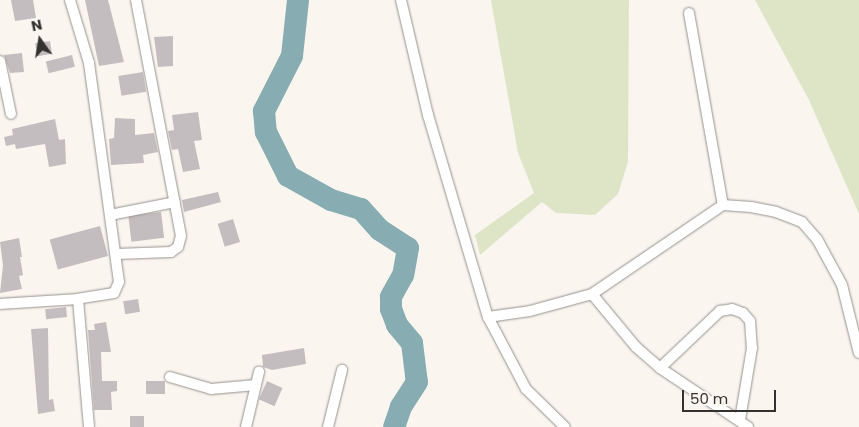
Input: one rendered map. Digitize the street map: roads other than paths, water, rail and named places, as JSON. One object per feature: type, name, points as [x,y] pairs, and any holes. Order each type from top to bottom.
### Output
[{"type":"street","points":[[0,304],[78,298],[117,291],[119,282],[116,254],[89,63],[70,0]]},
{"type":"street","points":[[116,254],[174,250],[181,236],[136,0]]},
{"type":"street","points":[[401,0],[428,115],[488,317],[526,388],[566,427]]},
{"type":"street","points":[[689,13],[723,206]]},
{"type":"street","points":[[0,61],[11,114]]},
{"type":"street","points":[[110,215],[174,202]]},
{"type":"street","points":[[488,317],[530,311],[592,294],[723,206],[776,212],[802,222],[827,256],[842,285],[859,353]]},
{"type":"street","points":[[592,294],[636,347],[660,368],[744,424],[752,348],[750,321],[743,313],[732,310],[720,311],[660,368]]},
{"type":"street","points":[[78,298],[89,427]]},
{"type":"street","points":[[328,427],[342,370]]},
{"type":"street","points":[[246,427],[259,372]]},
{"type":"street","points":[[170,378],[211,389],[256,385]]},
{"type":"waterway","points":[[298,0],[292,56],[264,111],[266,132],[288,176],[331,200],[361,209],[380,230],[408,248],[403,275],[391,297],[391,309],[397,325],[412,343],[417,382],[401,407],[394,427]]}]
